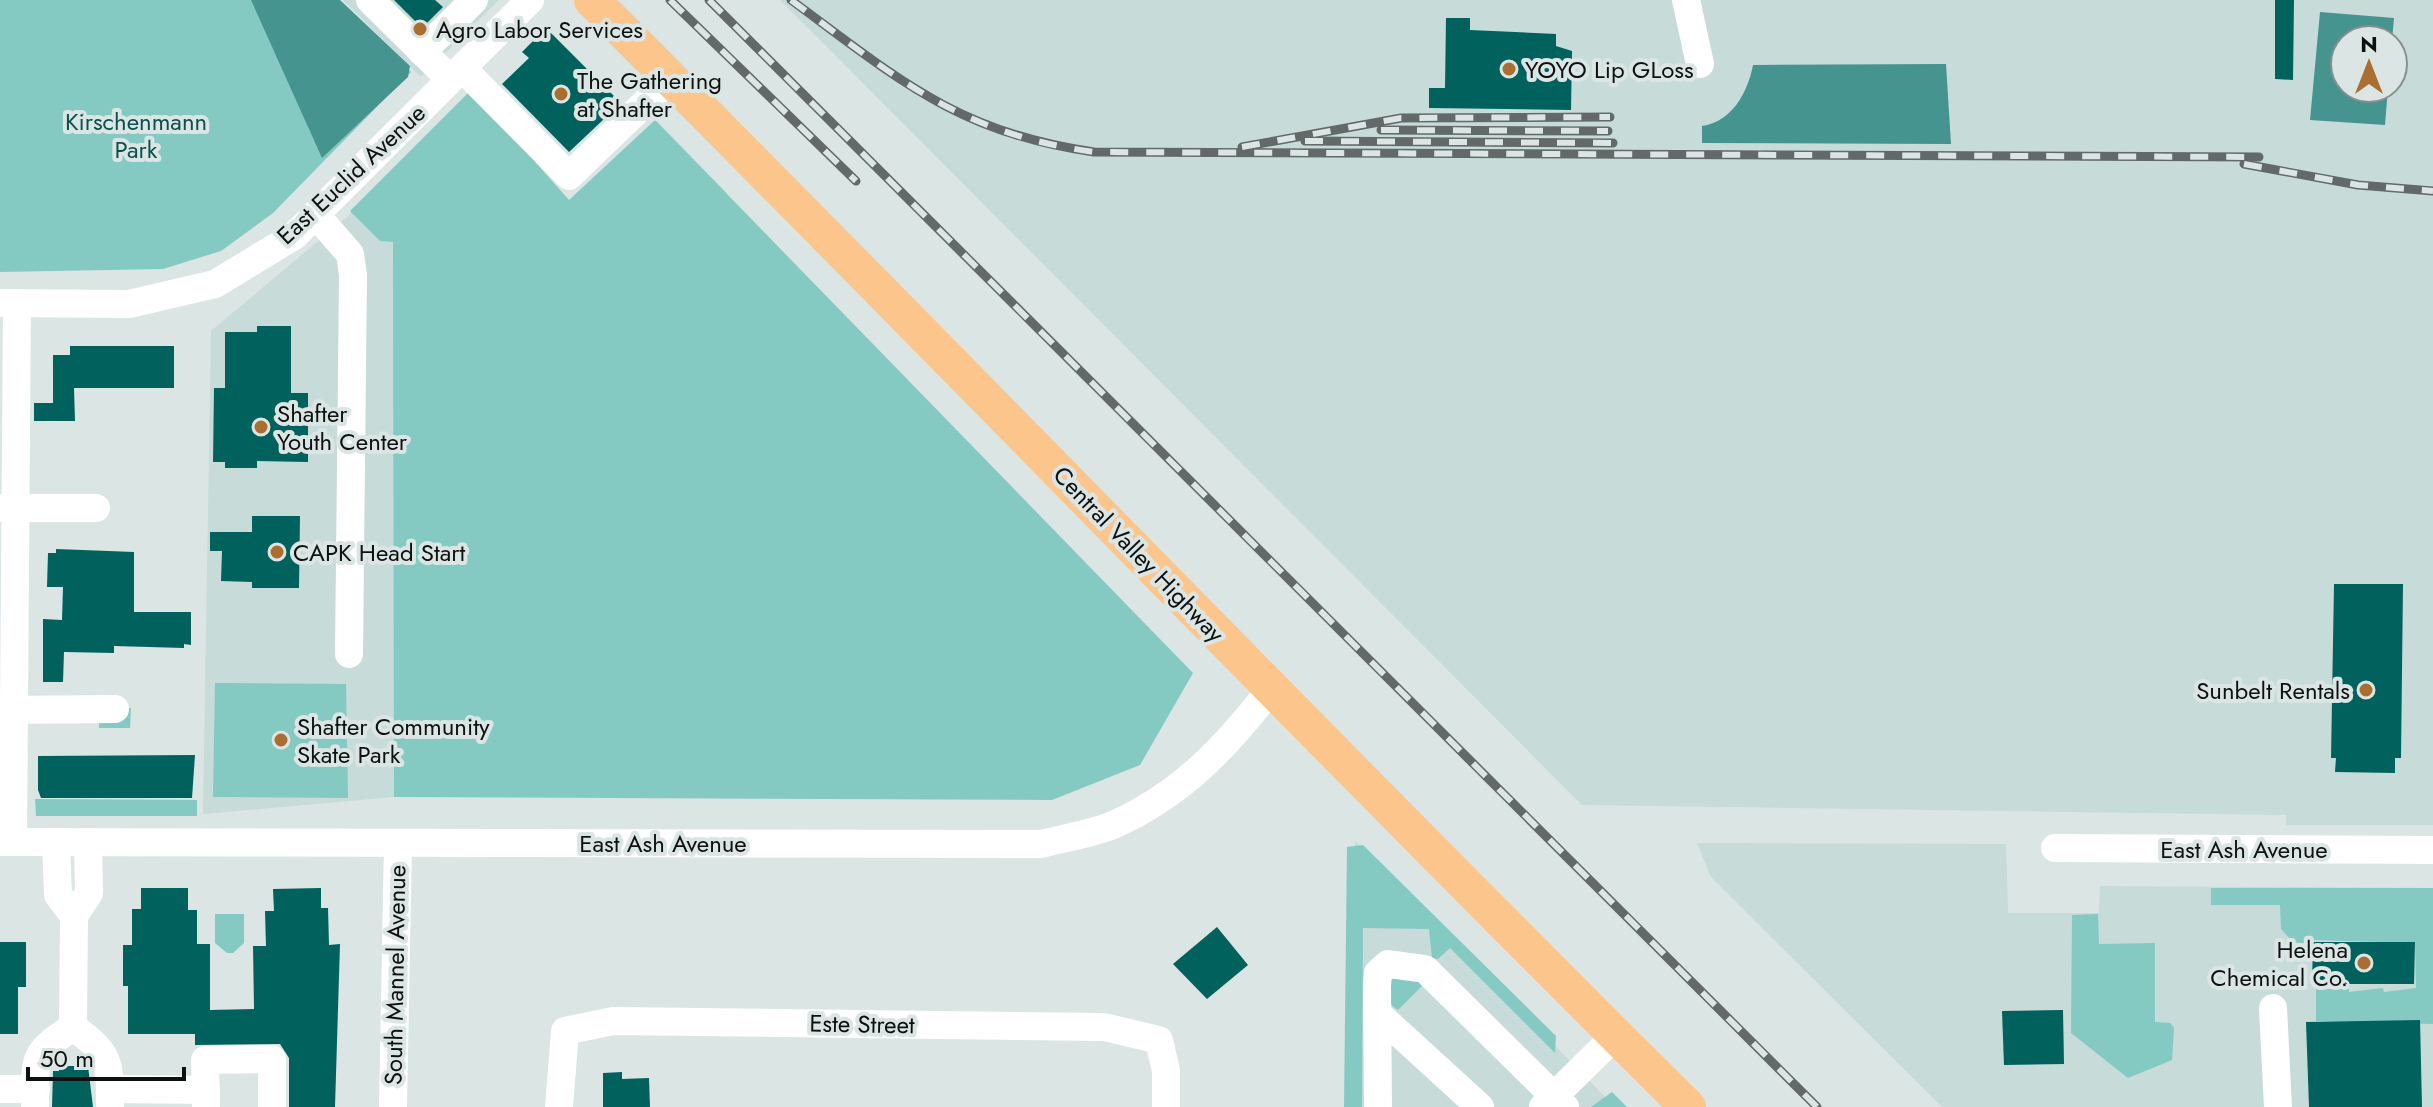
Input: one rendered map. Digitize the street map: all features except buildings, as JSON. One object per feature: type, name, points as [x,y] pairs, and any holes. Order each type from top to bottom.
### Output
[{"type":"main road","name":"Central Valley Highway","points":[[592,0],[945,352],[1270,690],[1688,1107]]},
{"type":"street","points":[[370,0],[422,52],[456,74],[569,176],[671,78]]},
{"type":"street","points":[[422,52],[474,0]]},
{"type":"street","name":"East Euclid Avenue","points":[[8,303],[129,304],[215,284],[294,236],[530,0]]},
{"type":"street","points":[[1686,0],[1700,64]]},
{"type":"street","points":[[315,214],[350,254],[353,275],[349,654]]},
{"type":"street","points":[[6,842],[8,303]]},
{"type":"street","points":[[8,508],[96,508]]},
{"type":"street","name":"East Ash Avenue","points":[[6,842],[1041,844],[1111,825],[1177,791],[1231,741],[1270,690]]},
{"type":"street","points":[[7,710],[115,709]]},
{"type":"street","points":[[56,842],[58,895],[74,916]]},
{"type":"street","points":[[73,1027],[74,916],[89,893],[88,842]]},
{"type":"street","name":"South Mannel Avenue","points":[[393,1107],[398,843]]},
{"type":"street","name":"East Ash Avenue","points":[[2055,848],[2433,850]]},
{"type":"street","points":[[1378,1107],[1378,973],[1384,967],[1395,964],[1425,969],[1554,1103],[1616,1035]]},
{"type":"street","points":[[2273,1008],[2278,1107]]},
{"type":"street","points":[[1377,1013],[1480,1107]]},
{"type":"street","name":"Este Street","points":[[559,1107],[565,1031],[613,1021],[1104,1027],[1159,1040],[1166,1071],[1166,1107]]},
{"type":"street","points":[[73,1027],[100,1047],[109,1060],[110,1098],[206,1098],[205,1060],[272,1059],[272,1107]]},
{"type":"street","points":[[0,1089],[35,1098],[36,1061],[45,1045],[73,1027]]},
{"type":"shaded area","points":[[251,0],[340,0],[410,66],[408,77],[322,158]]},
{"type":"shaded area","points":[[343,0],[499,0],[421,77]]},
{"type":"shaded area","points":[[780,0],[2433,0],[2433,825],[2286,825],[2286,815],[1582,805]]},
{"type":"shaded area","points":[[2320,12],[2394,18],[2393,24],[2329,24],[2329,104],[2387,104],[2385,125],[2310,120]]},
{"type":"shaded area","points":[[1946,64],[1951,144],[1702,143],[1702,126],[1722,119],[1737,104],[1753,65]]},
{"type":"shaded area","points":[[470,92],[569,202],[656,120],[727,193],[396,388],[394,797],[203,814],[211,331],[348,216]]},
{"type":"shaded area","points":[[1355,841],[1615,1107],[1353,1107]]},
{"type":"shaded area","points":[[1697,843],[2006,844],[2008,913],[2099,913],[2100,886],[2433,888],[2433,1107],[1942,1107],[1711,877]]},
{"type":"green space","name":"Kirschenmann Park","points":[[0,0],[338,0],[411,72],[273,213],[221,251],[163,269],[0,272]]},
{"type":"green space","points":[[468,93],[475,94],[569,200],[655,120],[1193,673],[1140,765],[1052,800],[394,797],[393,242],[380,241],[350,211]]},
{"type":"green space","name":"Shafter Community Skate Park","points":[[215,683],[346,684],[348,798],[213,797]]},
{"type":"green space","points":[[100,706],[131,708],[130,728],[99,728]]},
{"type":"green space","points":[[35,799],[197,800],[197,816],[36,816]]},
{"type":"green space","points":[[1363,845],[1556,1036],[1555,1053],[1450,948],[1438,959],[1432,958],[1429,929],[1363,928],[1362,1107],[1344,1107],[1347,847]]},
{"type":"green space","points":[[2211,888],[2433,888],[2433,1024],[2316,1021],[2316,989],[2349,989],[2349,992],[2383,988],[2384,992],[2416,988],[2415,943],[2293,942],[2281,929],[2280,905],[2211,905]]},
{"type":"green space","points":[[215,914],[244,914],[244,943],[233,953],[227,953],[215,943]]},
{"type":"green space","points":[[2098,914],[2099,944],[2155,943],[2155,1022],[2170,1023],[2174,1028],[2172,1060],[2128,1078],[2071,1033],[2072,915]]},
{"type":"green space","points":[[1391,975],[1412,975],[1422,986],[1398,1010],[1390,1004]]},
{"type":"green space","points":[[1612,1092],[1627,1107],[1591,1107]]},
{"type":"railway","points":[[670,0],[856,181]]},
{"type":"railway","points":[[709,0],[1817,1107]]},
{"type":"railway","points":[[791,0],[898,77],[966,116],[1046,143],[1094,152],[2259,157]]},
{"type":"railway","points":[[1242,147],[1401,118],[1610,117]]},
{"type":"railway","points":[[1381,130],[1608,131]]},
{"type":"railway","points":[[1305,141],[1613,143]]},
{"type":"railway","points":[[2244,164],[2358,185],[2433,191]]},
{"type":"place","name":"Agro Labor Services","points":[[420,29]]},
{"type":"place","name":"YOYO Lip GLoss","points":[[1509,69]]},
{"type":"place","name":"The Gathering at Shafter","points":[[561,94]]},
{"type":"place","name":"Shafter Youth Center","points":[[261,427]]},
{"type":"place","name":"CAPK Head Start","points":[[277,552]]},
{"type":"place","name":"Sunbelt Rentals","points":[[2366,690]]},
{"type":"place","name":"Shafter Community Skate Park","points":[[281,740]]},
{"type":"place","name":"Helena Chemical Co.","points":[[2364,963]]}]
